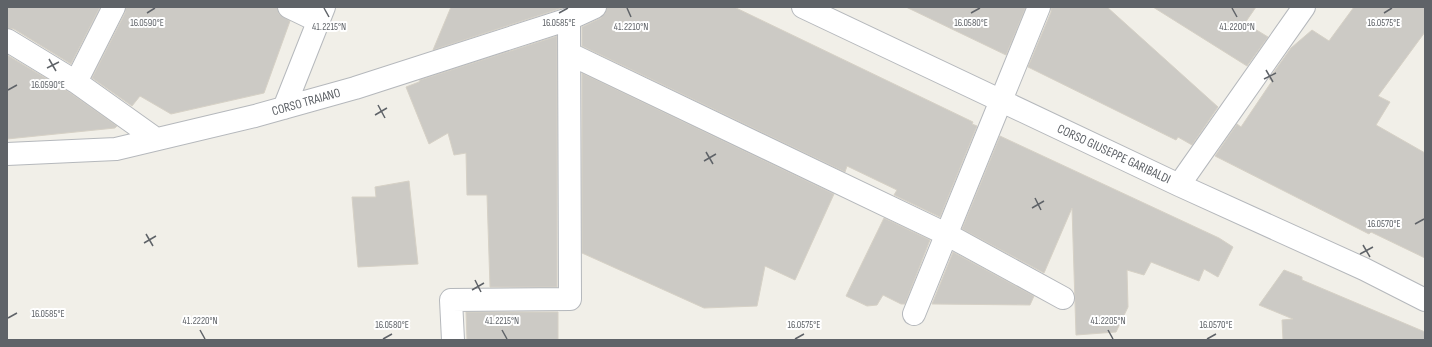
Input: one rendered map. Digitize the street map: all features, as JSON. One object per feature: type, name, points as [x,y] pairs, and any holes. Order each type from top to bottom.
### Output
[{"type":"street","points":[[76,82],[114,7]]},
{"type":"street","points":[[284,108],[321,14],[289,7]]},
{"type":"street","name":"CORSO TRAIANO","points":[[7,154],[116,149],[256,116],[355,88],[569,19],[595,7]]},
{"type":"street","name":"CORSO GIUSEPPE GARIBALDI","points":[[803,7],[1179,185],[1364,269],[1425,300]]},
{"type":"street","points":[[914,314],[1039,7]]},
{"type":"street","points":[[1179,185],[1304,7]]},
{"type":"street","points":[[453,340],[451,300],[570,300],[569,19]]},
{"type":"street","points":[[7,40],[76,82],[156,139]]},
{"type":"street","points":[[570,54],[946,234],[1063,298]]},
{"type":"building","points":[[7,7],[100,7],[71,64],[14,29],[7,28]]},
{"type":"building","points":[[126,7],[277,7],[279,14],[290,21],[264,93],[171,114],[140,96],[132,106],[92,78],[125,13]]},
{"type":"building","points":[[451,7],[565,7],[433,50]]},
{"type":"building","points":[[607,7],[734,7],[973,122],[972,124],[977,126],[940,217],[894,195],[897,190],[847,166],[845,172],[582,46],[582,27],[601,18],[605,14]]},
{"type":"building","points":[[906,7],[1026,7],[1006,55]]},
{"type":"building","points":[[1051,7],[1107,7],[1218,107],[1192,145],[1178,137],[1176,140],[1028,67],[1051,12]]},
{"type":"building","points":[[1153,7],[1256,7],[1245,23],[1268,37],[1247,66]]},
{"type":"building","points":[[1354,7],[1425,7],[1425,32],[1378,96],[1390,102],[1376,125],[1425,153],[1425,258],[1371,232],[1369,234],[1215,156],[1237,124],[1241,127],[1272,81],[1269,79],[1291,48],[1312,30],[1329,41]]},
{"type":"building","points":[[557,36],[557,287],[490,287],[487,195],[467,195],[466,153],[454,155],[448,133],[429,144],[406,87],[419,82],[420,80]]},
{"type":"building","points":[[7,55],[69,92],[117,126],[115,128],[7,139]]},
{"type":"building","points":[[582,73],[834,194],[795,280],[765,266],[757,306],[704,308],[582,253]]},
{"type":"building","points":[[1000,136],[1219,238],[1233,247],[1218,277],[1204,269],[1199,281],[1151,262],[1144,275],[1127,270],[1128,307],[1116,332],[1076,335],[1072,208],[1044,273],[962,229]]},
{"type":"building","points":[[409,181],[418,264],[358,267],[352,197],[376,197],[375,187]]},
{"type":"building","points":[[884,218],[930,240],[905,304],[901,304],[883,295],[877,305],[867,306],[846,296]]},
{"type":"building","points":[[953,252],[1034,296],[1030,305],[932,304]]},
{"type":"building","points":[[1284,270],[1302,277],[1302,280],[1425,332],[1425,340],[1283,340],[1282,320],[1293,319],[1259,305]]},
{"type":"building","points":[[466,312],[558,312],[558,340],[467,340]]}]
